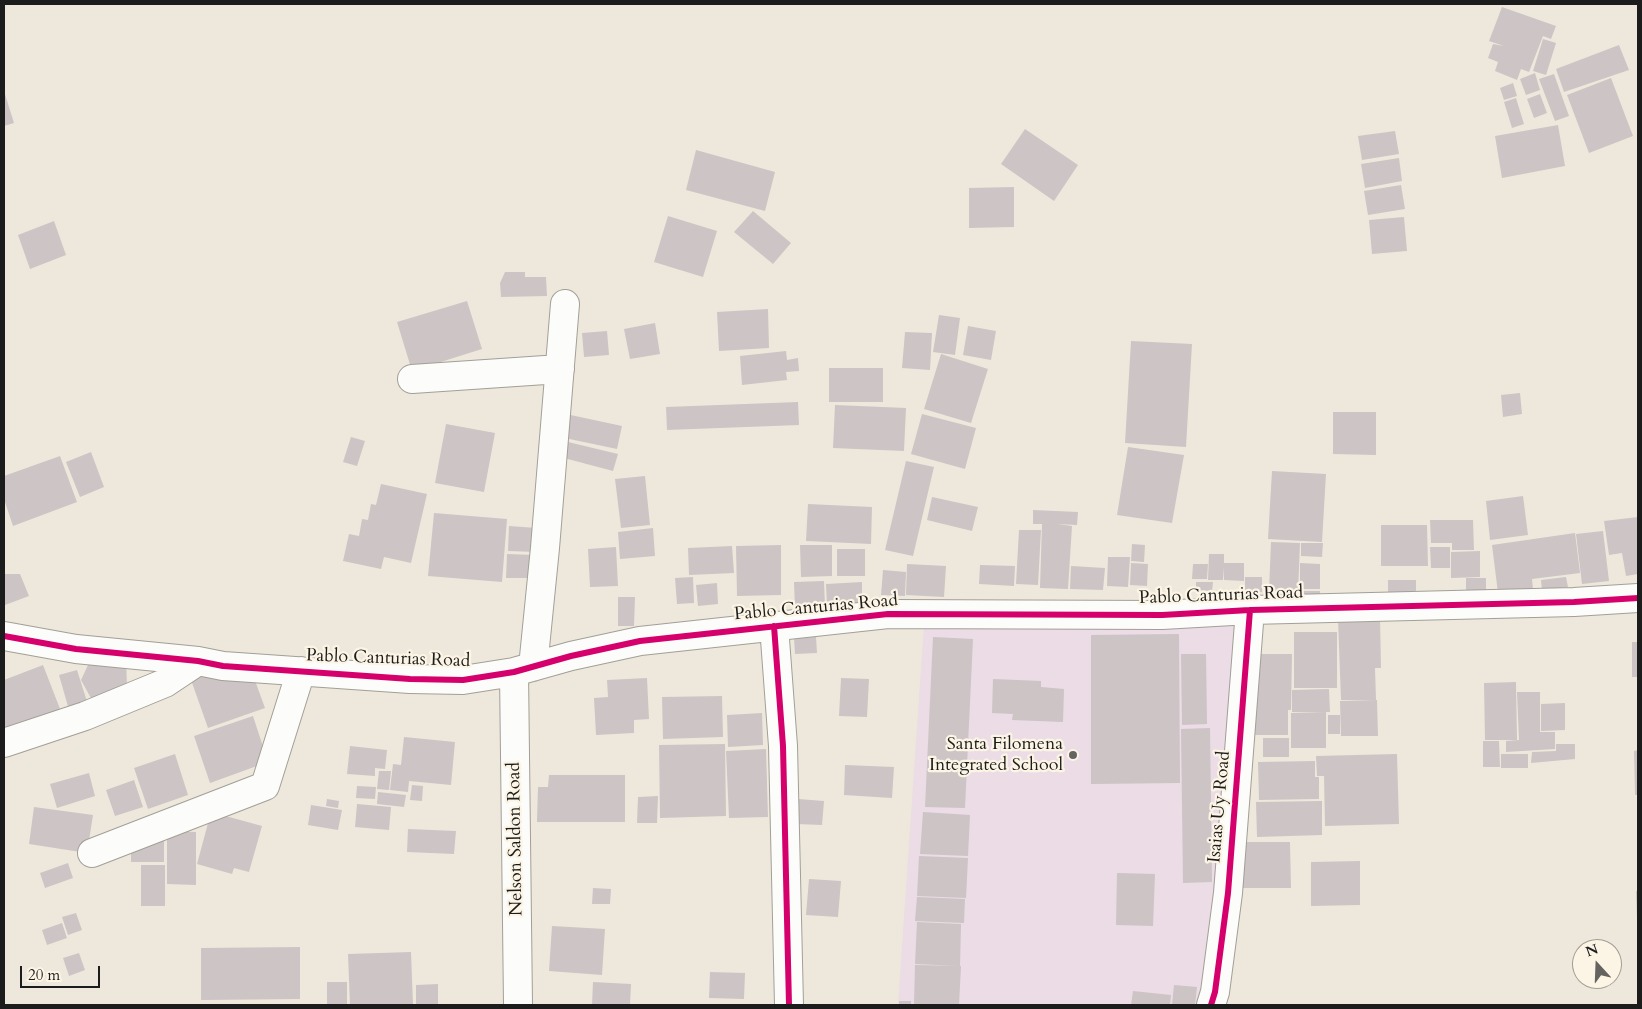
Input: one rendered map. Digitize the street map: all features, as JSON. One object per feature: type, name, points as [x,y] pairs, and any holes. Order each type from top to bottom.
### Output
[{"type":"street","name":"Nelson Saldon Road","points":[[518,1005],[523,670],[546,548],[565,304]]},
{"type":"street","points":[[412,379],[560,369]]},
{"type":"street","name":"Pablo Canturias Road","points":[[4,636],[76,649],[198,660],[223,666],[410,679],[463,680],[523,670],[640,641],[888,614],[1162,615],[1250,610],[1574,602],[1638,598]]},
{"type":"street","name":"Isaias Uy Road","points":[[1211,1005],[1215,992],[1228,893],[1250,610]]},
{"type":"street","points":[[774,626],[783,746],[789,1005]]},
{"type":"street","points":[[4,743],[85,716],[165,683],[198,660]]},
{"type":"street","points":[[92,853],[265,786],[300,671]]},
{"type":"shaded area","name":"Santa Filomena Integrated School","points":[[1239,623],[1221,885],[1200,1005],[898,1005],[924,625]]},
{"type":"building","points":[[1502,7],[1556,26],[1551,39],[1543,36],[1529,72],[1521,69],[1517,80],[1495,71],[1498,62],[1488,58],[1493,44],[1504,46],[1489,41]]},
{"type":"building","points":[[1543,39],[1556,43],[1546,75],[1533,71]]},
{"type":"building","points":[[1619,45],[1629,70],[1564,92],[1556,69]]},
{"type":"building","points":[[1535,73],[1540,90],[1526,95],[1520,79]]},
{"type":"building","points":[[1554,74],[1569,116],[1555,121],[1539,79]]},
{"type":"building","points":[[1611,78],[1633,136],[1589,153],[1567,95]]},
{"type":"building","points":[[1513,83],[1517,96],[1504,100],[1500,88]]},
{"type":"building","points":[[4,91],[14,123],[4,126]]},
{"type":"building","points":[[1540,94],[1547,113],[1534,118],[1527,99]]},
{"type":"building","points":[[1516,98],[1524,124],[1512,128],[1504,102]]},
{"type":"building","points":[[1558,125],[1565,166],[1502,178],[1495,136]]},
{"type":"building","points":[[1025,129],[1078,165],[1054,201],[1001,164]]},
{"type":"building","points":[[1395,131],[1399,154],[1362,160],[1358,136]]},
{"type":"building","points":[[696,150],[775,172],[765,211],[686,190]]},
{"type":"building","points":[[1399,158],[1402,181],[1365,188],[1361,164]]},
{"type":"building","points":[[1401,185],[1405,209],[1368,215],[1364,191]]},
{"type":"building","points":[[1014,187],[1014,227],[969,228],[969,188]]},
{"type":"building","points":[[753,211],[791,243],[773,264],[734,232]]},
{"type":"building","points":[[668,216],[717,231],[703,277],[654,262]]},
{"type":"building","points":[[1404,217],[1407,251],[1372,254],[1369,220]]},
{"type":"building","points":[[54,221],[66,255],[30,269],[18,235]]},
{"type":"building","points":[[505,272],[525,272],[525,277],[546,277],[547,296],[501,297],[500,283]]},
{"type":"building","points":[[467,301],[482,349],[412,371],[397,322]]},
{"type":"building","points":[[768,309],[769,348],[719,351],[717,312]]},
{"type":"building","points":[[939,315],[960,318],[955,355],[933,352]]},
{"type":"building","points":[[655,323],[660,354],[630,359],[624,329]]},
{"type":"building","points":[[968,326],[996,331],[991,360],[963,355]]},
{"type":"building","points":[[607,331],[609,355],[584,357],[582,333]]},
{"type":"building","points":[[905,332],[932,333],[930,370],[902,368]]},
{"type":"building","points":[[1131,341],[1192,344],[1186,447],[1125,443]]},
{"type":"building","points":[[786,351],[787,360],[798,358],[799,371],[786,372],[787,380],[742,385],[740,356]]},
{"type":"building","points":[[941,354],[988,369],[971,423],[924,409]]},
{"type":"building","points":[[829,368],[883,368],[883,402],[829,402]]},
{"type":"building","points":[[1520,393],[1522,414],[1503,417],[1501,395]]},
{"type":"building","points":[[798,402],[799,425],[667,430],[666,407]]},
{"type":"building","points":[[835,405],[906,408],[904,451],[833,448]]},
{"type":"building","points":[[1333,412],[1376,412],[1376,455],[1333,454]]},
{"type":"building","points":[[566,414],[622,426],[617,449],[560,437]]},
{"type":"building","points":[[922,414],[976,428],[965,469],[911,454]]},
{"type":"building","points":[[446,424],[495,433],[484,492],[435,483]]},
{"type":"building","points":[[351,437],[365,441],[357,466],[343,462]]},
{"type":"building","points":[[568,442],[618,454],[613,471],[564,458]]},
{"type":"building","points":[[1128,447],[1184,455],[1172,523],[1117,515]]},
{"type":"building","points":[[91,452],[104,487],[80,497],[66,462]]},
{"type":"building","points":[[60,456],[77,502],[13,526],[4,499],[4,476]]},
{"type":"building","points":[[906,461],[934,467],[913,556],[885,550]]},
{"type":"building","points":[[1272,471],[1326,474],[1322,542],[1268,539]]},
{"type":"building","points":[[645,476],[650,525],[621,528],[615,479]]},
{"type":"building","points":[[381,484],[427,494],[411,563],[384,557],[381,569],[343,561],[349,534],[359,536],[362,519],[368,520],[371,504],[376,505]]},
{"type":"building","points":[[1523,496],[1528,535],[1490,540],[1486,501]]},
{"type":"building","points":[[932,497],[978,507],[972,531],[927,520]]},
{"type":"building","points":[[808,504],[872,507],[871,544],[806,541]]},
{"type":"building","points":[[1033,510],[1078,512],[1077,525],[1057,524],[1072,526],[1068,589],[1040,588],[1042,524],[1033,524]]},
{"type":"building","points":[[434,513],[507,519],[502,582],[428,576]]},
{"type":"building","points":[[1638,517],[1638,574],[1626,576],[1622,553],[1609,555],[1604,521]]},
{"type":"building","points":[[1430,520],[1473,520],[1474,550],[1452,550],[1452,543],[1431,543]]},
{"type":"building","points":[[1381,525],[1427,525],[1428,566],[1381,566]]},
{"type":"building","points":[[509,526],[537,528],[536,552],[508,551]]},
{"type":"building","points":[[653,528],[655,556],[620,559],[618,532]]},
{"type":"building","points":[[1019,530],[1041,530],[1038,585],[1016,584]]},
{"type":"building","points":[[1603,531],[1609,581],[1582,584],[1576,534]]},
{"type":"building","points":[[1575,533],[1580,573],[1532,579],[1533,589],[1498,593],[1492,545]]},
{"type":"building","points":[[1271,542],[1300,543],[1298,592],[1269,591]]},
{"type":"building","points":[[1301,543],[1323,543],[1322,557],[1301,556]]},
{"type":"building","points":[[1132,544],[1145,545],[1144,562],[1131,561]]},
{"type":"building","points":[[781,545],[781,595],[737,596],[736,546]]},
{"type":"building","points":[[800,545],[832,545],[832,576],[801,577]]},
{"type":"building","points":[[732,546],[734,573],[689,575],[688,548]]},
{"type":"building","points":[[616,547],[618,586],[590,587],[588,549]]},
{"type":"building","points":[[1430,547],[1450,547],[1450,568],[1431,568]]},
{"type":"building","points":[[837,549],[865,549],[865,576],[837,576]]},
{"type":"building","points":[[1480,551],[1480,577],[1451,578],[1451,552]]},
{"type":"building","points":[[507,554],[535,555],[534,578],[506,578]]},
{"type":"building","points":[[1209,554],[1224,554],[1224,563],[1244,563],[1244,581],[1224,580],[1224,567],[1223,580],[1208,580]]},
{"type":"building","points":[[1108,557],[1130,557],[1128,587],[1107,586]]},
{"type":"building","points":[[1131,563],[1148,564],[1147,586],[1130,585]]},
{"type":"building","points":[[1300,563],[1320,564],[1320,589],[1300,589]]},
{"type":"building","points":[[907,564],[946,566],[944,597],[906,595]]},
{"type":"building","points":[[1193,564],[1208,564],[1207,579],[1192,579]]},
{"type":"building","points":[[980,565],[1015,566],[1014,586],[979,584]]},
{"type":"building","points":[[1071,566],[1105,568],[1103,590],[1070,589]]},
{"type":"building","points":[[883,570],[906,572],[905,596],[881,595]]},
{"type":"building","points":[[4,574],[20,574],[29,596],[5,605]]},
{"type":"building","points":[[693,577],[694,603],[677,604],[675,578]]},
{"type":"building","points":[[1245,577],[1262,577],[1262,592],[1245,591]]},
{"type":"building","points":[[1566,577],[1568,587],[1542,590],[1541,580]]},
{"type":"building","points":[[1466,578],[1486,578],[1486,595],[1466,595]]},
{"type":"building","points":[[1388,580],[1416,580],[1416,597],[1388,597]]},
{"type":"building","points":[[824,581],[825,607],[795,608],[794,582]]},
{"type":"building","points":[[862,582],[862,605],[827,606],[826,584]]},
{"type":"building","points":[[1196,582],[1213,582],[1212,591],[1196,590]]},
{"type":"building","points":[[717,583],[718,604],[698,606],[696,585]]},
{"type":"building","points":[[1300,591],[1320,591],[1320,602],[1300,601]]},
{"type":"building","points":[[618,597],[635,597],[634,626],[618,626]]},
{"type":"building","points":[[1380,618],[1381,668],[1375,668],[1376,700],[1341,700],[1338,619]]},
{"type":"building","points":[[1294,632],[1337,632],[1337,688],[1294,688]]},
{"type":"building","points":[[1179,634],[1180,783],[1091,784],[1091,635]]},
{"type":"building","points":[[816,637],[817,653],[795,654],[794,638]]},
{"type":"building","points":[[933,637],[973,639],[965,808],[925,807]]},
{"type":"building","points":[[1632,642],[1638,642],[1638,677],[1632,677]]},
{"type":"building","points":[[1181,654],[1206,654],[1207,724],[1182,725]]},
{"type":"building","points":[[1257,654],[1292,654],[1291,710],[1288,710],[1288,735],[1255,735]]},
{"type":"building","points":[[126,658],[127,688],[92,700],[81,680],[88,665]]},
{"type":"building","points":[[43,665],[62,714],[4,736],[4,680]]},
{"type":"building","points":[[77,670],[90,711],[71,717],[59,675]]},
{"type":"building","points":[[253,675],[265,708],[208,728],[190,677]]},
{"type":"building","points":[[647,678],[649,719],[634,720],[634,733],[596,735],[594,698],[608,697],[607,680]]},
{"type":"building","points":[[841,678],[869,679],[867,717],[839,716]]},
{"type":"building","points":[[993,679],[1041,681],[1041,687],[1064,689],[1063,722],[1012,720],[1013,714],[992,713]]},
{"type":"building","points":[[1516,682],[1517,740],[1485,740],[1484,683]]},
{"type":"building","points":[[1329,689],[1330,712],[1292,712],[1292,690]]},
{"type":"building","points":[[1517,692],[1540,692],[1540,732],[1555,732],[1555,749],[1506,752],[1506,741],[1519,740]]},
{"type":"building","points":[[722,696],[723,737],[663,739],[662,697]]},
{"type":"building","points":[[1377,700],[1378,736],[1341,736],[1340,701]]},
{"type":"building","points":[[1565,703],[1565,730],[1541,731],[1541,704]]},
{"type":"building","points":[[1326,712],[1326,748],[1291,748],[1291,713]]},
{"type":"building","points":[[762,713],[763,745],[728,747],[727,715]]},
{"type":"building","points":[[1328,715],[1340,715],[1340,734],[1328,734]]},
{"type":"building","points":[[253,716],[268,762],[210,783],[194,736]]},
{"type":"building","points":[[1210,728],[1212,882],[1183,883],[1181,729]]},
{"type":"building","points":[[404,737],[455,742],[451,785],[409,781],[408,792],[390,790],[393,764],[401,765]]},
{"type":"building","points":[[1263,738],[1289,738],[1289,757],[1263,757]]},
{"type":"building","points":[[1483,741],[1499,741],[1500,767],[1483,767]]},
{"type":"building","points":[[725,744],[726,816],[660,818],[659,745]]},
{"type":"building","points":[[1556,744],[1575,744],[1575,759],[1531,763],[1532,752],[1556,751]]},
{"type":"building","points":[[350,746],[387,750],[385,769],[375,768],[375,776],[347,774]]},
{"type":"building","points":[[766,749],[768,817],[729,818],[726,751]]},
{"type":"building","points":[[1638,750],[1638,795],[1635,795],[1634,751]]},
{"type":"building","points":[[175,754],[188,795],[148,809],[134,768]]},
{"type":"building","points":[[1397,754],[1399,824],[1325,826],[1324,776],[1317,776],[1316,756]]},
{"type":"building","points":[[1501,754],[1528,754],[1528,768],[1501,768]]},
{"type":"building","points":[[1315,761],[1315,777],[1319,777],[1319,799],[1259,800],[1258,762]]},
{"type":"building","points":[[845,765],[894,767],[892,798],[844,795]]},
{"type":"building","points":[[379,771],[391,771],[389,790],[377,789]]},
{"type":"building","points":[[89,773],[95,796],[57,808],[50,784]]},
{"type":"building","points":[[549,775],[625,775],[625,822],[537,822],[538,787],[548,787]]},
{"type":"building","points":[[134,780],[143,807],[115,816],[106,790]]},
{"type":"building","points":[[412,785],[423,786],[422,801],[410,800]]},
{"type":"building","points":[[357,786],[376,787],[375,799],[356,798]]},
{"type":"building","points":[[378,792],[406,795],[404,807],[377,804]]},
{"type":"building","points":[[658,796],[657,823],[637,823],[638,797]]},
{"type":"building","points":[[327,799],[339,801],[338,808],[326,806]]},
{"type":"building","points":[[798,799],[824,801],[822,825],[796,824]]},
{"type":"building","points":[[1322,801],[1322,835],[1257,837],[1256,802]]},
{"type":"building","points":[[357,804],[391,807],[389,830],[355,827]]},
{"type":"building","points":[[311,805],[342,810],[338,830],[308,825]]},
{"type":"building","points":[[34,807],[93,815],[87,853],[29,844]]},
{"type":"building","points":[[211,812],[262,826],[249,872],[234,868],[232,874],[197,864]]},
{"type":"building","points":[[923,812],[970,815],[968,856],[920,854]]},
{"type":"building","points":[[408,829],[456,831],[454,854],[407,852]]},
{"type":"building","points":[[167,831],[196,832],[196,885],[167,884]]},
{"type":"building","points":[[131,840],[164,840],[164,862],[131,862]]},
{"type":"building","points":[[1242,842],[1290,842],[1291,888],[1243,888]]},
{"type":"building","points":[[919,856],[968,858],[966,898],[917,896]]},
{"type":"building","points":[[1360,861],[1360,905],[1311,906],[1311,862]]},
{"type":"building","points":[[68,863],[73,878],[45,888],[40,873]]},
{"type":"building","points":[[141,865],[165,865],[165,906],[141,906]]},
{"type":"building","points":[[1117,873],[1155,874],[1153,926],[1116,925]]},
{"type":"building","points":[[809,879],[841,881],[838,917],[806,915]]},
{"type":"building","points":[[593,888],[611,889],[610,904],[592,904]]},
{"type":"building","points":[[1636,891],[1638,891],[1638,919],[1637,919]]},
{"type":"building","points":[[917,897],[965,899],[964,923],[915,921]]},
{"type":"building","points":[[76,913],[82,930],[68,935],[62,917]]},
{"type":"building","points":[[917,922],[961,924],[960,966],[915,964]]},
{"type":"building","points":[[62,923],[67,938],[47,945],[42,930]]},
{"type":"building","points":[[552,926],[605,929],[602,975],[549,971]]},
{"type":"building","points":[[300,947],[300,999],[201,1000],[201,948]]},
{"type":"building","points":[[411,952],[413,1005],[350,1005],[348,954]]},
{"type":"building","points":[[79,953],[85,970],[69,976],[63,958]]},
{"type":"building","points":[[915,965],[961,966],[959,1005],[914,1005]]},
{"type":"building","points":[[710,972],[745,973],[744,999],[709,998]]},
{"type":"building","points":[[327,982],[347,982],[347,1005],[327,1005]]},
{"type":"building","points":[[593,982],[631,984],[630,1005],[592,1005]]},
{"type":"building","points":[[438,984],[438,1005],[416,1005],[416,985]]},
{"type":"building","points":[[1174,985],[1197,987],[1195,1005],[1172,1005]]},
{"type":"building","points":[[1133,991],[1171,995],[1170,1005],[1131,1005]]},
{"type":"building","points":[[899,1001],[911,1001],[911,1005],[899,1005]]},
{"type":"cycle path","points":[[4,636],[76,649],[198,661],[223,666],[410,679],[463,680],[514,672],[571,656],[640,641],[888,614],[1162,615],[1250,610],[1574,602],[1638,598]]},
{"type":"cycle path","points":[[1211,1005],[1215,992],[1228,893],[1250,610]]},
{"type":"cycle path","points":[[774,626],[783,746],[789,1005]]},
{"type":"place","name":"Santa Filomena Integrated School","points":[[1073,755]]}]
